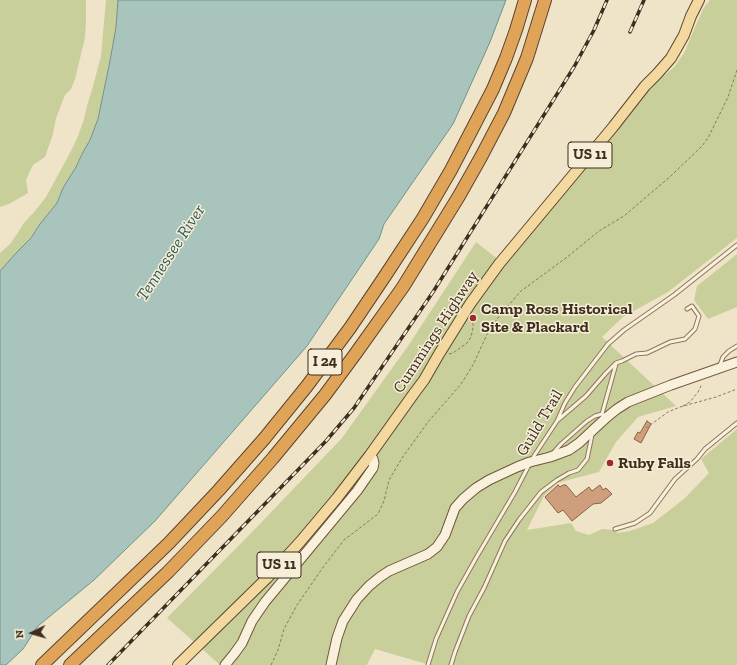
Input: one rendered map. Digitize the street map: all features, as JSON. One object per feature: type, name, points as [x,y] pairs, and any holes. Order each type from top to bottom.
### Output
[{"type":"highway","name":"I 24","points":[[42,665],[169,543],[219,490],[264,439],[307,386],[350,328],[423,218],[451,170],[493,89],[506,58],[525,0]]},
{"type":"highway","name":"I 24","points":[[70,665],[168,572],[222,516],[326,395],[361,347],[403,287],[459,196],[481,157],[504,113],[527,58],[545,0]]},
{"type":"main road","name":"Cummings Highway","points":[[178,665],[267,578],[337,498],[424,380],[471,302],[487,279],[511,248],[613,127],[645,86],[671,58],[684,35],[699,0]]},
{"type":"main road","points":[[332,665],[337,638],[343,621],[356,599],[369,586],[389,571],[428,554],[437,547],[445,535],[456,508],[469,492],[489,480],[530,462],[569,450],[579,444],[593,431],[604,415],[628,402],[737,362]]},
{"type":"main road","points":[[225,665],[242,643],[252,621],[265,602],[357,491],[373,468],[374,463],[370,455]]},
{"type":"lane","name":"Guild Trail","points":[[428,665],[436,639],[457,592],[515,492],[530,462],[557,421],[565,403],[575,387],[608,344],[624,330],[674,295],[737,245]]},
{"type":"lane","points":[[557,421],[586,396],[616,363],[636,354],[647,353],[670,342],[685,339],[695,328],[699,316],[692,306],[687,309]]},
{"type":"lane","points":[[719,369],[723,357],[737,346]]},
{"type":"lane","points":[[550,457],[561,444],[587,421],[595,416],[604,415],[616,363]]},
{"type":"lane","points":[[615,529],[635,523],[650,513],[675,479],[697,459],[705,449],[737,423]]},
{"type":"lane","points":[[451,665],[469,616],[487,582],[505,541],[541,492],[557,480],[578,470],[587,460],[593,431]]},
{"type":"path","points":[[271,665],[278,650],[284,629],[297,605],[344,540],[378,514],[384,501],[389,480],[402,458],[428,422],[461,384],[474,365],[489,330],[501,314],[521,291],[566,258],[599,231],[624,216],[647,195],[672,176],[702,146],[708,138],[728,97],[737,70]]},
{"type":"path","points":[[439,354],[446,355],[453,353],[467,343],[471,337],[473,328],[471,302]]},
{"type":"path","points":[[646,428],[668,412],[690,402],[698,392],[702,383],[701,375]]},
{"type":"path","points":[[680,407],[716,397],[737,389]]},
{"type":"green space","points":[[0,0],[86,0],[86,21],[85,38],[75,79],[71,89],[65,95],[56,118],[53,134],[45,157],[33,165],[26,180],[28,193],[9,204],[0,207]]},
{"type":"green space","points":[[106,0],[118,0],[116,27],[98,119],[90,140],[63,188],[57,203],[31,238],[0,271],[0,253],[10,244],[23,224],[46,197],[78,136],[101,56]]},
{"type":"green space","points":[[710,0],[737,0],[737,238],[668,292],[623,317],[602,337],[676,406],[638,417],[616,442],[599,472],[557,483],[544,496],[527,530],[571,523],[576,531],[589,535],[602,529],[613,530],[618,533],[630,531],[653,523],[685,498],[709,473],[701,459],[737,429],[737,665],[430,665],[375,649],[367,665],[220,665],[167,618],[342,438],[408,346],[476,242],[504,264],[631,109],[675,66],[684,53],[703,9]]},
{"type":"green space","points":[[737,254],[737,307],[708,319],[694,300],[697,286]]},
{"type":"water","name":"Tennessee River","points":[[118,0],[506,0],[490,42],[453,124],[384,224],[379,239],[307,346],[155,521],[94,580],[38,626],[23,649],[6,665],[0,665],[0,271],[31,238],[57,203],[63,188],[90,140],[98,119],[110,61],[116,27]]},
{"type":"building","points":[[647,421],[651,424],[641,443],[634,439],[638,432],[640,433]]},
{"type":"building","points":[[558,485],[560,487],[566,485],[576,497],[589,487],[592,491],[600,485],[603,490],[606,488],[612,494],[601,503],[593,504],[572,521],[563,510],[558,513],[545,497]]},
{"type":"railway","points":[[108,665],[326,441],[354,408],[433,292],[574,67],[594,30],[607,0]]},
{"type":"railway","points":[[630,32],[644,0]]},
{"type":"place","name":"Camp Ross Historical Site & Plackard","points":[[473,318]]},
{"type":"place","name":"Ruby Falls","points":[[610,463]]}]
